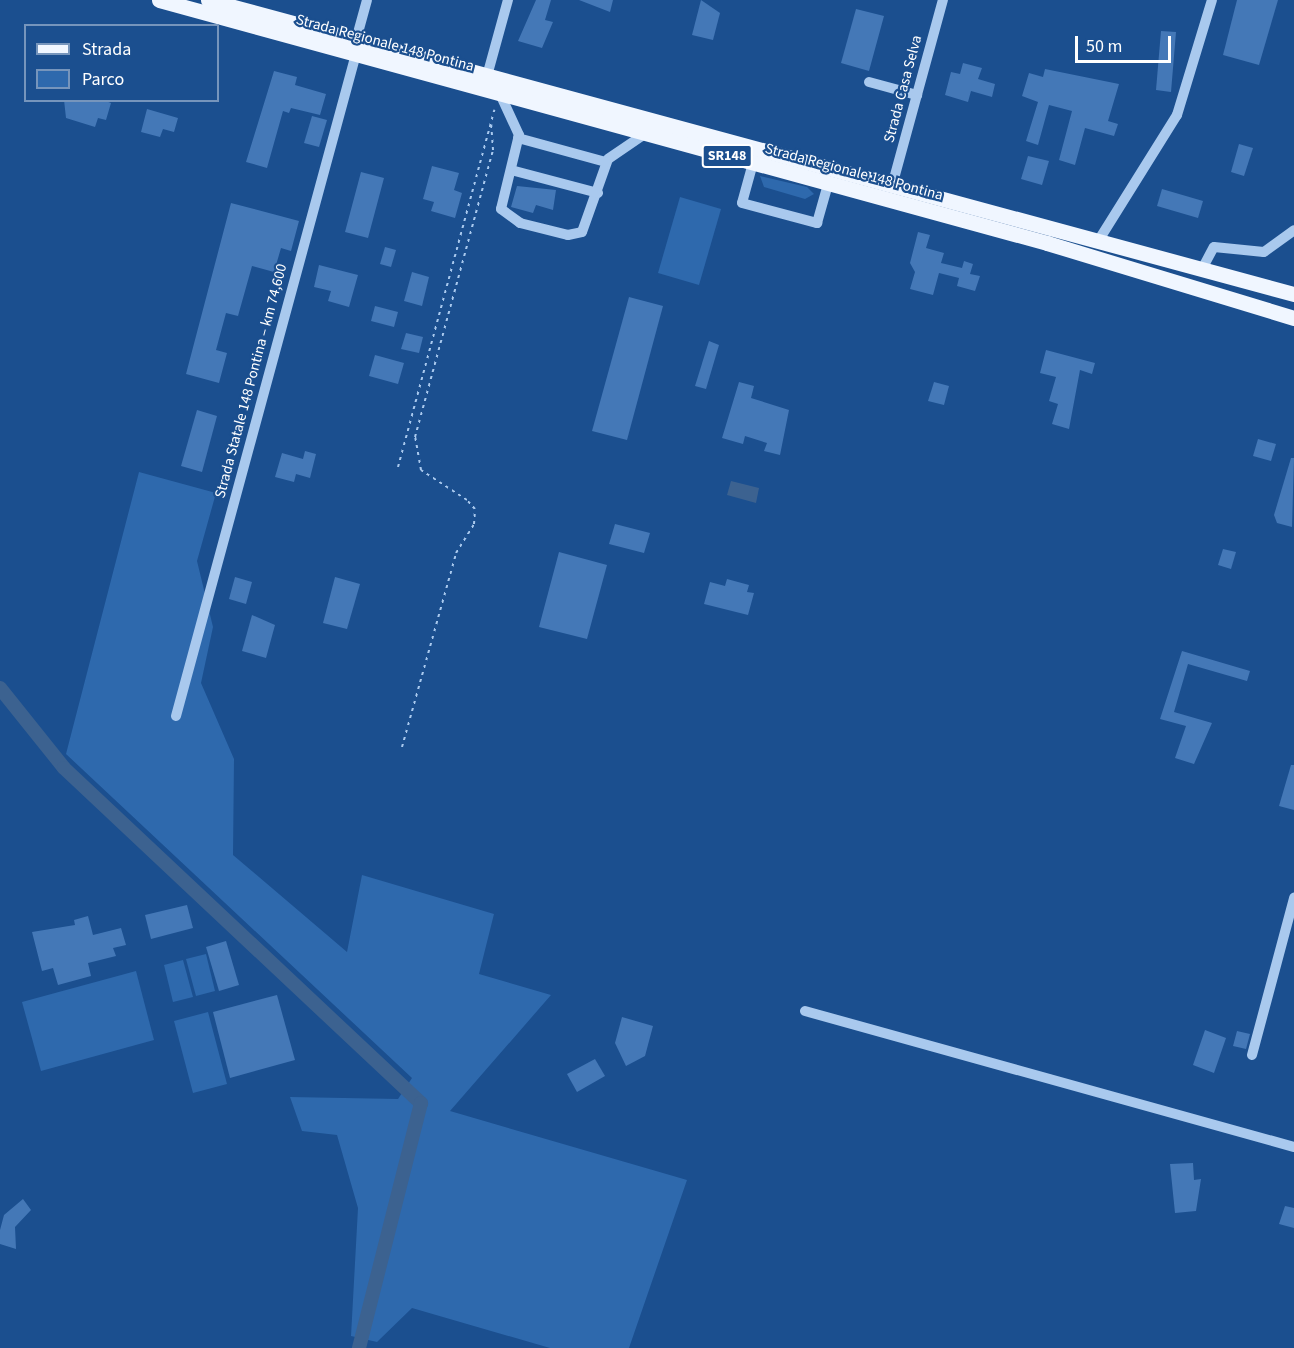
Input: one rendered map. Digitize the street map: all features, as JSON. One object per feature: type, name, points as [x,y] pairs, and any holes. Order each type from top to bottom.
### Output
[{"type":"main road","name":"Strada Regionale 148 Pontina","points":[[159,0],[488,76],[1097,243],[1294,294]]},
{"type":"main road","name":"Strada Regionale 148 Pontina","points":[[209,0],[500,93],[828,184],[1294,318]]},
{"type":"street","name":"Strada Statale 148 Pontina – km 74,600","points":[[176,716],[367,0]]},
{"type":"street","points":[[488,76],[508,0]]},
{"type":"street","name":"Strada Casa Selva","points":[[892,186],[943,0]]},
{"type":"street","points":[[1097,243],[1177,115],[1212,0]]},
{"type":"street","points":[[869,82],[917,95]]},
{"type":"street","points":[[500,93],[518,138],[501,209],[520,224],[578,234],[588,225],[606,162],[646,133]]},
{"type":"street","points":[[518,138],[606,162]]},
{"type":"street","points":[[753,163],[742,203],[817,223],[828,184]]},
{"type":"street","points":[[511,170],[598,193]]},
{"type":"street","points":[[1201,271],[1214,247],[1264,252],[1294,230]]},
{"type":"street","points":[[1252,1055],[1294,898]]},
{"type":"street","points":[[805,1011],[1294,1147]]},
{"type":"path","points":[[398,467],[500,93]]},
{"type":"path","points":[[402,747],[456,553],[474,524],[475,509],[467,500],[421,470],[415,437],[493,150],[491,122]]},
{"type":"green space","points":[[760,176],[807,187],[814,194],[805,199],[764,187]]},
{"type":"green space","points":[[680,197],[721,209],[699,285],[658,273]]},
{"type":"green space","points":[[139,472],[216,493],[197,561],[213,627],[201,683],[234,759],[233,855],[347,952],[362,875],[494,914],[479,974],[551,995],[450,1111],[687,1180],[629,1348],[550,1348],[412,1308],[377,1342],[351,1336],[358,1208],[337,1135],[302,1131],[290,1097],[398,1099],[412,1078],[66,754]]},
{"type":"green space","points":[[206,954],[215,991],[196,996],[186,959]]},
{"type":"green space","points":[[183,960],[193,997],[173,1002],[164,965]]},
{"type":"green space","points":[[136,971],[154,1040],[41,1071],[22,1002]]},
{"type":"green space","points":[[208,1012],[227,1084],[193,1093],[174,1021]]},
{"type":"shaded area","points":[[731,481],[759,488],[756,503],[727,495]]},
{"type":"building","points":[[536,0],[551,0],[545,20],[553,22],[542,48],[518,41]]},
{"type":"building","points":[[579,0],[613,0],[610,12]]},
{"type":"building","points":[[701,0],[720,13],[713,40],[692,35]]},
{"type":"building","points":[[1237,0],[1278,0],[1259,65],[1223,55]]},
{"type":"building","points":[[856,9],[884,16],[869,71],[841,63]]},
{"type":"building","points":[[1161,31],[1176,32],[1171,92],[1156,90]]},
{"type":"building","points":[[963,63],[982,68],[978,79],[995,84],[992,97],[971,91],[968,102],[945,95],[951,72],[960,74]]},
{"type":"building","points":[[1045,69],[1119,84],[1108,121],[1118,124],[1114,136],[1085,128],[1075,165],[1059,160],[1072,111],[1049,105],[1038,145],[1026,141],[1038,102],[1022,96],[1029,73],[1043,77]]},
{"type":"building","points":[[274,71],[297,77],[295,85],[326,94],[320,115],[291,108],[289,113],[283,111],[267,168],[246,162]]},
{"type":"building","points":[[64,102],[111,103],[106,120],[98,118],[95,127],[66,118]]},
{"type":"building","points":[[147,109],[178,118],[174,132],[163,129],[160,137],[141,132]]},
{"type":"building","points":[[312,116],[327,120],[319,147],[304,143]]},
{"type":"building","points":[[1239,144],[1253,148],[1244,176],[1231,172]]},
{"type":"building","points":[[1028,156],[1049,161],[1042,185],[1021,179]]},
{"type":"building","points":[[432,166],[459,173],[454,190],[462,193],[455,218],[431,211],[434,202],[423,199]]},
{"type":"building","points":[[361,172],[384,178],[368,238],[345,232]]},
{"type":"building","points":[[517,186],[556,190],[553,210],[536,205],[533,213],[511,207]]},
{"type":"building","points":[[1162,189],[1203,201],[1198,218],[1157,206]]},
{"type":"building","points":[[231,203],[299,221],[291,251],[281,248],[274,272],[252,266],[238,316],[226,313],[216,350],[227,353],[219,383],[186,374]]},
{"type":"building","points":[[918,232],[930,235],[926,248],[944,253],[941,263],[962,268],[964,261],[973,264],[970,274],[980,276],[975,291],[957,286],[959,278],[939,273],[933,295],[910,289],[915,272],[910,263]]},
{"type":"building","points":[[385,247],[396,250],[391,267],[380,264]]},
{"type":"building","points":[[319,265],[358,275],[349,307],[328,301],[331,291],[314,287]]},
{"type":"building","points":[[412,272],[429,277],[422,306],[404,301]]},
{"type":"building","points":[[629,297],[663,306],[627,440],[592,431]]},
{"type":"building","points":[[375,306],[398,312],[394,327],[371,321]]},
{"type":"building","points":[[406,333],[423,337],[419,353],[401,349]]},
{"type":"building","points":[[709,341],[719,345],[706,389],[695,386]]},
{"type":"building","points":[[1046,350],[1095,363],[1092,374],[1080,370],[1069,429],[1052,424],[1058,404],[1049,401],[1056,377],[1040,373]]},
{"type":"building","points":[[375,355],[404,363],[398,384],[369,376]]},
{"type":"building","points":[[739,382],[754,386],[751,398],[789,410],[780,455],[764,451],[767,443],[745,436],[743,444],[722,438]]},
{"type":"building","points":[[934,382],[949,386],[944,405],[928,401]]},
{"type":"building","points":[[197,410],[217,416],[202,472],[181,466]]},
{"type":"building","points":[[1258,439],[1276,444],[1271,461],[1253,456]]},
{"type":"building","points":[[305,451],[316,454],[310,478],[296,474],[294,482],[275,477],[282,453],[303,459]]},
{"type":"building","points":[[1291,458],[1294,458],[1292,527],[1277,523],[1274,515]]},
{"type":"building","points":[[615,524],[650,533],[644,553],[609,544]]},
{"type":"building","points":[[1223,549],[1236,552],[1231,569],[1218,565]]},
{"type":"building","points":[[559,552],[607,565],[587,639],[539,627]]},
{"type":"building","points":[[235,577],[252,582],[246,604],[229,599]]},
{"type":"building","points":[[335,577],[360,584],[347,629],[323,623]]},
{"type":"building","points":[[727,579],[749,585],[747,592],[754,593],[748,615],[704,604],[710,582],[725,586]]},
{"type":"building","points":[[252,615],[275,625],[266,658],[242,651]]},
{"type":"building","points":[[1182,651],[1250,671],[1247,681],[1188,664],[1174,712],[1212,723],[1194,764],[1175,758],[1186,726],[1160,719]]},
{"type":"building","points":[[1291,765],[1294,765],[1294,810],[1279,806]]},
{"type":"building","points":[[187,905],[193,928],[151,939],[145,915]]},
{"type":"building","points":[[88,916],[93,935],[121,928],[126,945],[113,948],[116,956],[88,963],[91,976],[58,985],[53,968],[42,971],[32,932],[75,925],[74,920]]},
{"type":"building","points":[[226,941],[239,985],[219,991],[206,947]]},
{"type":"building","points":[[277,995],[295,1060],[230,1078],[213,1012]]},
{"type":"building","points":[[622,1017],[653,1026],[645,1056],[626,1066],[615,1043]]},
{"type":"building","points":[[1205,1030],[1226,1038],[1214,1073],[1193,1065]]},
{"type":"building","points":[[1237,1031],[1250,1034],[1246,1049],[1233,1046]]},
{"type":"building","points":[[595,1059],[605,1076],[577,1092],[567,1074]]},
{"type":"building","points":[[1193,1163],[1194,1180],[1201,1179],[1196,1211],[1175,1213],[1170,1164]]},
{"type":"building","points":[[23,1199],[31,1210],[15,1227],[16,1249],[0,1244],[0,1230],[4,1215]]},
{"type":"building","points":[[1285,1206],[1294,1208],[1294,1228],[1279,1224]]},
{"type":"waterway","points":[[0,688],[64,768],[421,1103],[359,1348]]}]
